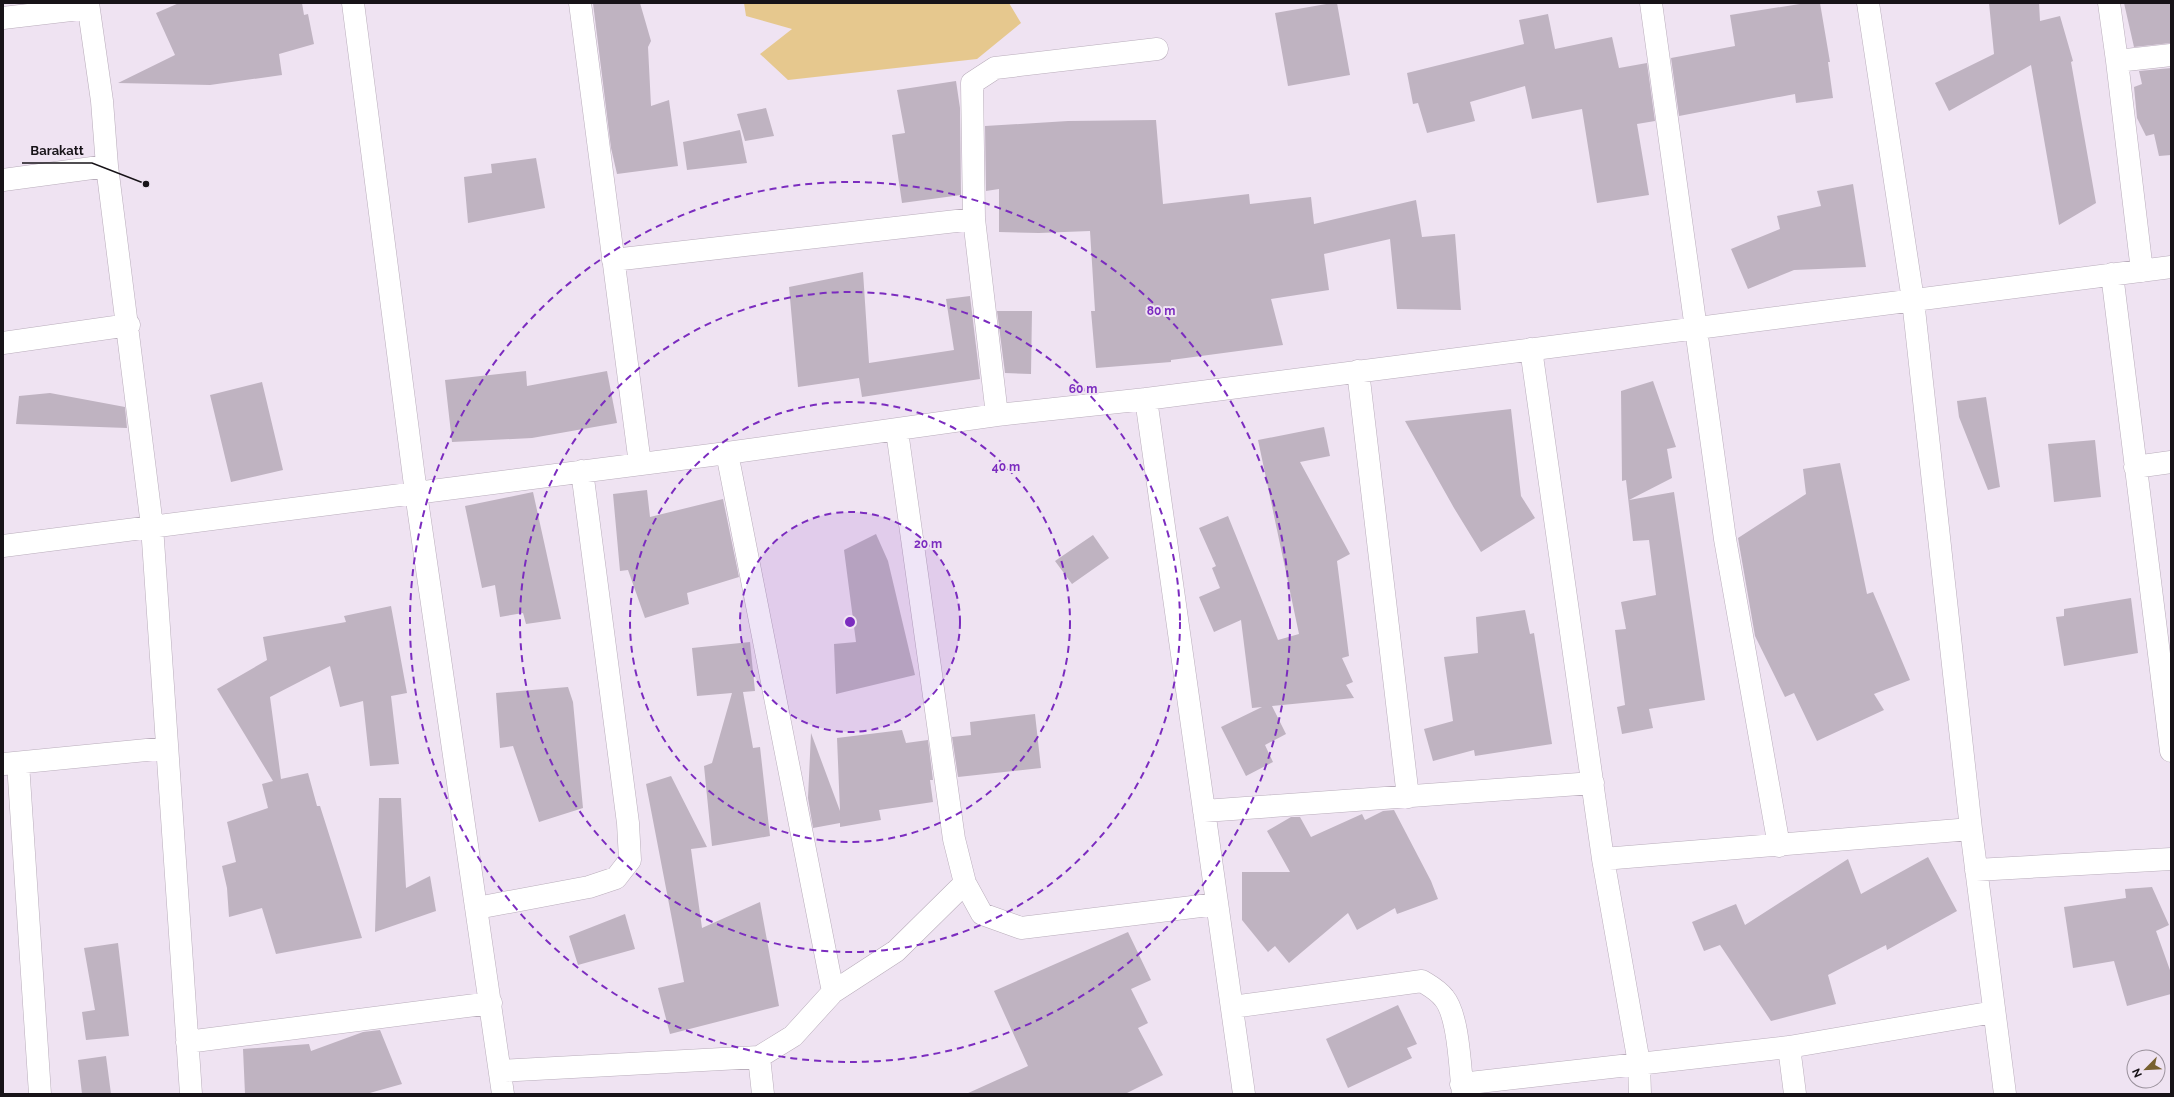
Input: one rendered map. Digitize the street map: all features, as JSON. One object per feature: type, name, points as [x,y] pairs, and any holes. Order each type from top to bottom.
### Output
[{"type":"street","points":[[353,3],[416,493],[503,1094]]},
{"type":"street","points":[[580,3],[640,464]]},
{"type":"street","points":[[1651,3],[1697,327],[1725,539],[1779,846]]},
{"type":"street","points":[[1868,3],[1913,300],[1971,829],[2005,1094]]},
{"type":"street","points":[[2108,3],[2117,61],[2142,271]]},
{"type":"street","points":[[3,18],[88,5],[102,101],[108,166],[129,325],[152,526],[191,1094]]},
{"type":"street","points":[[997,416],[974,219],[972,82],[995,68],[1157,49]]},
{"type":"street","points":[[2117,61],[2171,55]]},
{"type":"street","points":[[3,180],[108,166]]},
{"type":"street","points":[[614,260],[974,219]]},
{"type":"street","points":[[3,546],[897,431],[997,416],[2171,267]]},
{"type":"street","points":[[2112,274],[2135,467],[2164,634],[2171,751]]},
{"type":"street","points":[[3,343],[129,325]]},
{"type":"street","points":[[1531,349],[1603,859],[1639,1063],[1640,1094]]},
{"type":"street","points":[[1358,371],[1408,796]]},
{"type":"street","points":[[1146,398],[1244,1094]]},
{"type":"street","points":[[897,431],[954,839],[965,883],[982,914],[1022,928],[1217,904]]},
{"type":"street","points":[[727,453],[833,992]]},
{"type":"street","points":[[2135,467],[2171,462]]},
{"type":"street","points":[[477,908],[589,887],[616,878],[630,860],[628,823],[582,471]]},
{"type":"street","points":[[40,1094],[10,764],[167,748]]},
{"type":"street","points":[[1204,811],[1593,783]]},
{"type":"street","points":[[1603,859],[1779,846],[1971,829]]},
{"type":"street","points":[[1976,870],[2171,860]]},
{"type":"street","points":[[500,1071],[759,1057],[793,1036],[833,992],[896,951],[965,883]]},
{"type":"street","points":[[1232,1007],[1422,982],[1436,989],[1445,999],[1453,1018],[1462,1089],[1639,1063],[1789,1048],[1994,1012]]},
{"type":"street","points":[[187,1042],[491,1003]]},
{"type":"street","points":[[1789,1048],[1795,1094]]},
{"type":"street","points":[[759,1057],[763,1094]]},
{"type":"shaded area","points":[[744,3],[1009,3],[1021,23],[977,59],[788,80],[760,54],[792,29],[746,16]]},
{"type":"building","points":[[179,3],[302,3],[304,15],[308,14],[314,44],[279,54],[282,75],[210,85],[118,83],[175,55],[156,13]]},
{"type":"building","points":[[593,3],[640,3],[651,41],[648,47],[651,106],[669,100],[678,166],[617,174],[611,148]]},
{"type":"building","points":[[1337,3],[1350,75],[1288,86],[1275,13]]},
{"type":"building","points":[[1806,3],[1820,3],[1830,62],[1828,62],[1833,98],[1796,103],[1795,94],[1679,116],[1671,58],[1735,46],[1730,15]]},
{"type":"building","points":[[1989,3],[2039,3],[2040,21],[2060,16],[2073,61],[2071,62],[2096,203],[2059,225],[2031,65],[1949,111],[1935,83],[1994,54]]},
{"type":"building","points":[[2124,3],[2171,3],[2171,43],[2134,47]]},
{"type":"building","points":[[1548,14],[1555,49],[1612,37],[1619,68],[1647,63],[1655,121],[1637,124],[1649,195],[1597,203],[1582,109],[1532,119],[1525,86],[1470,102],[1475,121],[1427,133],[1418,103],[1413,104],[1407,73],[1524,44],[1519,20]]},
{"type":"building","points":[[2171,68],[2171,155],[2159,156],[2154,134],[2146,136],[2137,118],[2134,87],[2142,84],[2139,71]]},
{"type":"building","points":[[956,81],[960,108],[961,195],[902,203],[892,135],[905,133],[897,90]]},
{"type":"building","points":[[766,108],[774,136],[745,141],[737,114]]},
{"type":"building","points":[[1156,120],[1163,204],[1249,194],[1250,204],[1311,197],[1314,224],[1416,200],[1422,237],[1455,234],[1461,310],[1397,309],[1390,239],[1324,254],[1329,290],[1271,299],[1283,345],[1171,360],[1171,362],[1096,368],[1091,311],[1095,311],[1090,231],[1039,233],[999,232],[999,189],[986,191],[985,126],[1068,121]]},
{"type":"building","points":[[740,130],[747,163],[687,170],[683,142]]},
{"type":"building","points":[[536,158],[545,208],[468,223],[464,177],[492,173],[491,164]]},
{"type":"building","points":[[1853,184],[1866,267],[1794,270],[1748,289],[1731,249],[1780,229],[1777,216],[1821,206],[1817,191]]},
{"type":"building","points":[[863,272],[869,363],[954,350],[946,299],[970,296],[980,379],[862,397],[859,378],[798,387],[789,287]]},
{"type":"building","points":[[997,311],[1032,311],[1031,374],[1005,373]]},
{"type":"building","points":[[526,371],[527,386],[607,371],[617,423],[532,438],[452,442],[445,380]]},
{"type":"building","points":[[1653,381],[1676,447],[1667,449],[1672,478],[1629,500],[1674,492],[1705,700],[1649,709],[1653,728],[1622,734],[1617,707],[1625,705],[1615,630],[1626,629],[1621,602],[1656,595],[1649,540],[1633,541],[1626,480],[1622,481],[1621,391]]},
{"type":"building","points":[[262,382],[283,470],[231,482],[210,395]]},
{"type":"building","points":[[50,393],[125,407],[127,428],[16,424],[19,396]]},
{"type":"building","points":[[1986,397],[2000,487],[1988,490],[1959,417],[1957,401]]},
{"type":"building","points":[[1511,409],[1521,496],[1535,518],[1481,552],[1454,508],[1405,421]]},
{"type":"building","points":[[1324,427],[1330,456],[1300,462],[1350,554],[1337,561],[1349,656],[1342,658],[1353,682],[1346,685],[1354,698],[1272,706],[1286,734],[1265,745],[1273,762],[1246,776],[1221,727],[1262,707],[1252,708],[1241,620],[1214,632],[1199,597],[1220,588],[1212,568],[1216,566],[1199,528],[1228,516],[1278,640],[1299,634],[1258,440]]},
{"type":"building","points":[[2095,440],[2101,497],[2054,502],[2048,444]]},
{"type":"building","points":[[1840,463],[1867,594],[1873,592],[1910,680],[1874,694],[1884,710],[1817,741],[1794,693],[1785,697],[1755,636],[1738,538],[1806,494],[1803,469]]},
{"type":"building","points":[[647,490],[650,517],[723,499],[739,577],[687,593],[689,604],[645,618],[628,570],[620,571],[613,494]]},
{"type":"building","points":[[533,492],[561,619],[526,624],[523,613],[500,617],[495,585],[482,588],[465,506]]},
{"type":"building","points":[[876,534],[888,561],[915,675],[836,694],[834,644],[856,642],[844,550]]},
{"type":"building","points":[[1093,535],[1109,558],[1072,584],[1055,561]]},
{"type":"building","points":[[2131,598],[2138,653],[2064,666],[2056,617],[2064,616],[2064,609]]},
{"type":"building","points":[[391,606],[407,693],[391,696],[399,764],[370,766],[363,701],[340,707],[330,666],[270,697],[281,779],[308,773],[317,806],[320,806],[362,938],[276,954],[262,908],[229,917],[227,888],[222,866],[236,862],[227,822],[268,808],[262,784],[273,781],[217,689],[267,660],[263,637],[346,622],[344,616]]},
{"type":"building","points":[[1525,610],[1530,634],[1534,633],[1552,744],[1475,756],[1474,750],[1433,761],[1424,729],[1453,721],[1444,657],[1478,653],[1476,617]]},
{"type":"building","points":[[750,642],[755,691],[743,692],[753,748],[760,747],[770,836],[712,846],[704,766],[712,763],[732,693],[697,696],[692,648]]},
{"type":"building","points":[[568,687],[573,702],[583,808],[539,822],[513,746],[500,748],[496,693]]},
{"type":"building","points":[[1035,714],[1041,768],[958,777],[952,737],[971,735],[970,722]]},
{"type":"building","points":[[902,730],[906,743],[928,740],[933,780],[930,780],[933,802],[879,810],[881,820],[840,827],[840,823],[813,828],[808,798],[811,733],[840,811],[837,738]]},
{"type":"building","points":[[671,776],[707,847],[691,849],[702,928],[760,902],[779,1006],[670,1034],[658,988],[684,982],[646,784]]},
{"type":"building","points":[[379,798],[401,798],[406,888],[430,876],[436,911],[375,932]]},
{"type":"building","points":[[1394,810],[1431,881],[1438,899],[1397,914],[1395,908],[1357,930],[1348,913],[1289,963],[1275,946],[1268,952],[1242,920],[1242,872],[1290,872],[1267,831],[1291,817],[1300,817],[1311,837],[1362,814],[1365,820],[1383,811]]},
{"type":"building","points":[[1928,857],[1957,911],[1887,950],[1886,945],[1828,975],[1836,1004],[1771,1021],[1720,945],[1704,951],[1692,922],[1736,904],[1745,925],[1848,859],[1861,894]]},
{"type":"building","points":[[2152,887],[2169,925],[2156,931],[2171,973],[2171,994],[2127,1006],[2114,961],[2073,968],[2064,907],[2126,898],[2125,889]]},
{"type":"building","points":[[625,914],[635,949],[578,965],[569,936]]},
{"type":"building","points":[[1128,932],[1151,980],[1131,989],[1148,1023],[1138,1028],[1163,1075],[1125,1094],[966,1094],[1028,1066],[994,991]]},
{"type":"building","points":[[118,943],[129,1036],[86,1040],[82,1012],[95,1010],[84,948]]},
{"type":"building","points":[[1398,1005],[1417,1044],[1407,1048],[1412,1058],[1348,1088],[1326,1039]]},
{"type":"building","points":[[380,1030],[402,1084],[366,1094],[245,1094],[243,1049],[309,1044],[311,1051],[363,1032]]},
{"type":"building","points":[[106,1056],[111,1094],[82,1094],[78,1060]]},
{"type":"place","name":"Barakatt","points":[[146,184]]}]
